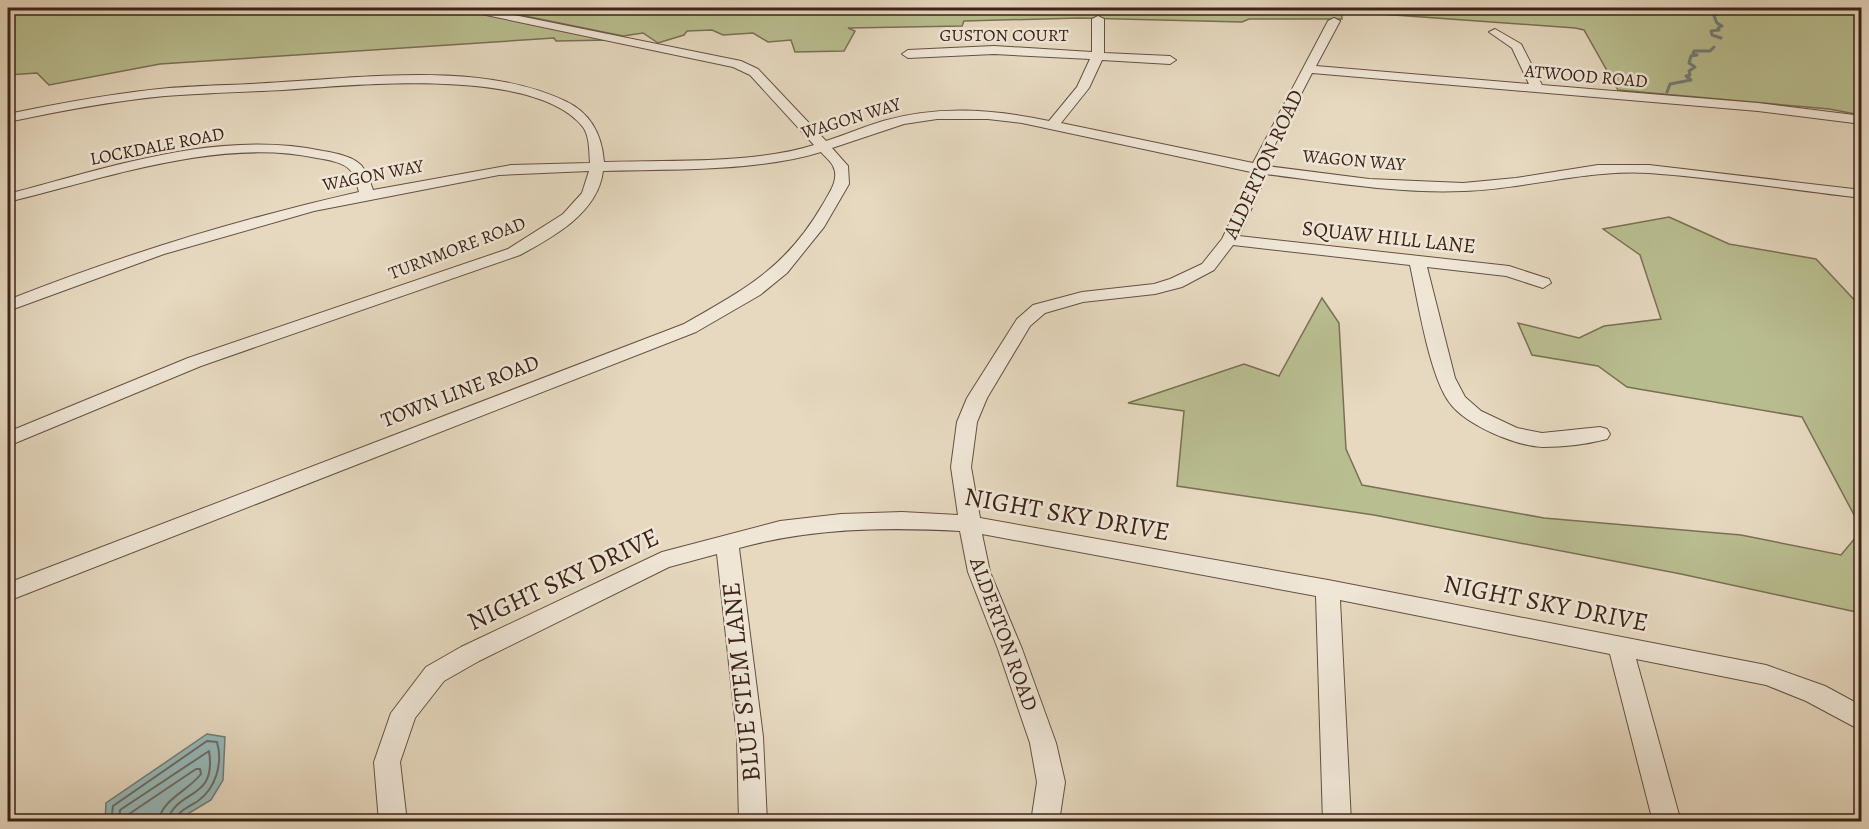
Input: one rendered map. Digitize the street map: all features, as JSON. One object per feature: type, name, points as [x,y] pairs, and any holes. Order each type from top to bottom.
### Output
[{"type":"street","name":"TOWN LINE ROAD","points":[[8,592],[690,328],[754,291],[781,270],[819,224],[843,184],[841,166],[754,72],[737,64],[467,8]]},
{"type":"street","points":[[1053,124],[1087,83],[1099,55],[1098,19]]},
{"type":"street","name":"ALDERTON ROAD","points":[[1045,822],[1050,782],[1043,743],[1010,649],[979,572],[961,467],[967,422],[976,398],[1023,323],[1040,309],[1061,302],[1155,289],[1176,283],[1208,267],[1229,240],[1257,183],[1261,159],[1334,21]]},
{"type":"street","points":[[1495,32],[1518,46],[1538,90]]},
{"type":"street","name":"GUSTON COURT","points":[[908,54],[994,50],[1170,60]]},
{"type":"street","name":"ATWOOD ROAD","points":[[1308,69],[1758,107],[1856,119]]},
{"type":"street","name":"TURNMORE ROAD","points":[[8,118],[153,94],[357,81],[420,79],[465,81],[532,93],[572,111],[586,124],[596,139],[597,167],[589,192],[568,217],[546,235],[514,252],[203,359],[77,407],[8,440]]},
{"type":"street","name":"WAGON WAY","points":[[8,306],[84,275],[172,245],[264,218],[367,195],[511,169],[754,160],[797,155],[824,148],[887,124],[928,116],[994,115],[1053,124],[1259,169],[1369,183],[1463,187],[1516,183],[1598,169],[1649,169],[1862,194]]},
{"type":"street","points":[[1856,119],[1862,135]]},
{"type":"street","name":"LOCKDALE ROAD","points":[[8,198],[153,163],[199,154],[255,149],[285,149],[320,153],[347,162],[357,169],[367,195]]},
{"type":"street","name":"SQUAW HILL LANE","points":[[1229,240],[1509,271],[1543,283]]},
{"type":"street","points":[[1417,261],[1446,378],[1457,400],[1474,415],[1510,433],[1542,440],[1600,434]]},
{"type":"street","name":"NIGHT SKY DRIVE","points":[[393,822],[387,762],[404,713],[435,674],[470,654],[662,560],[780,529],[841,522],[902,520],[970,524],[1328,589],[1766,675],[1809,689],[1847,709],[1862,720]]},
{"type":"street","name":"BLUE STEM LANE","points":[[727,543],[750,737],[753,822]]},
{"type":"street","points":[[1328,589],[1338,809],[1336,822]]},
{"type":"street","points":[[1620,646],[1667,822]]},
{"type":"green space","points":[[8,8],[167,8],[183,11],[194,8],[463,8],[598,35],[612,40],[556,41],[554,38],[160,64],[49,85],[37,73],[8,75]]},
{"type":"green space","points":[[486,8],[1341,8],[1342,19],[1249,19],[1242,22],[1080,18],[964,21],[962,26],[848,28],[855,31],[844,51],[795,52],[791,40],[768,42],[753,33],[723,35],[712,30],[687,31],[684,35],[658,43],[643,33],[623,36]]},
{"type":"green space","points":[[1354,8],[1861,8],[1861,115],[1829,109],[1618,90],[1584,30],[1575,28],[1353,12]]},
{"type":"green space","points":[[1669,217],[1729,244],[1816,259],[1861,307],[1861,528],[1802,417],[1627,387],[1598,366],[1532,355],[1518,323],[1579,338],[1604,326],[1661,319],[1640,255],[1603,229]]},
{"type":"green space","points":[[1322,298],[1339,323],[1346,449],[1362,485],[1544,518],[1741,535],[1841,555],[1861,531],[1861,613],[1681,574],[1374,515],[1177,486],[1184,411],[1128,403],[1244,364],[1279,376]]},
{"type":"water","points":[[207,734],[225,737],[223,780],[211,800],[176,821],[105,821],[106,803]]},
{"type":"waterway","points":[[1721,38],[1712,35],[1711,31],[1719,30],[1718,28],[1722,26],[1717,23],[1714,16],[1720,11],[1738,11],[1739,8]]},
{"type":"waterway","points":[[1667,92],[1670,84],[1691,80],[1686,76],[1690,75],[1689,71],[1695,67],[1689,63],[1691,56],[1697,55],[1693,54],[1694,51],[1710,51],[1714,47]]}]
